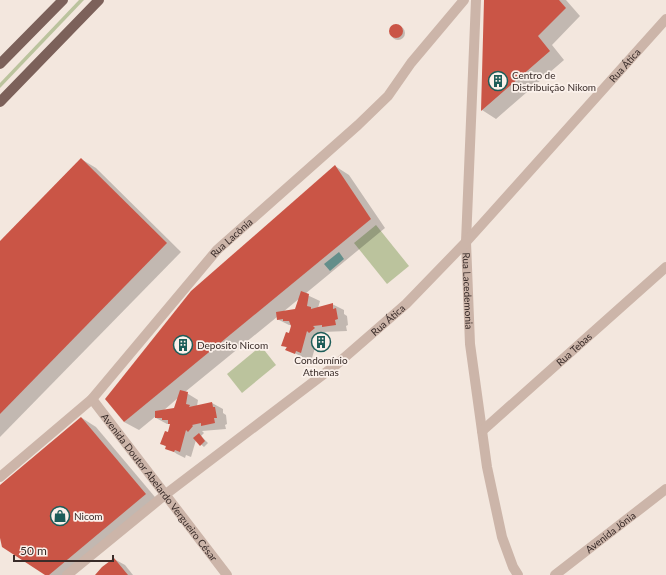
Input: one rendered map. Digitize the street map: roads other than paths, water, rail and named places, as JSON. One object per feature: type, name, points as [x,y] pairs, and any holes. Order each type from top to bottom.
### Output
[{"type":"main road","points":[[0,64],[63,0]]},
{"type":"main road","points":[[0,102],[99,0]]},
{"type":"street","name":"Rua Lacônia","points":[[0,477],[92,399],[217,250],[358,125],[388,96],[411,63],[464,0]]},
{"type":"street","name":"Rua Lacedemonia","points":[[476,0],[466,242],[470,344],[487,466],[502,537],[513,567],[518,575]]},
{"type":"street","name":"Rua Ática","points":[[67,575],[166,494],[336,364],[406,304],[466,242],[666,19]]},
{"type":"street","name":"Rua Tebas","points":[[482,431],[666,267]]},
{"type":"street","name":"Avenida Doutor Abelardo Vergueiro César","points":[[92,399],[227,575]]},
{"type":"street","name":"Avenida Jônia","points":[[555,575],[666,489]]},
{"type":"water","points":[[339,252],[344,259],[330,271],[324,264]]},
{"type":"place","name":"Centro de Distribuição Nikom","points":[[498,81]]},
{"type":"place","name":"Condomínio Athenas","points":[[321,342]]},
{"type":"place","name":"Deposito Nicom","points":[[183,345]]},
{"type":"place","name":"Nicom","points":[[60,516]]}]
